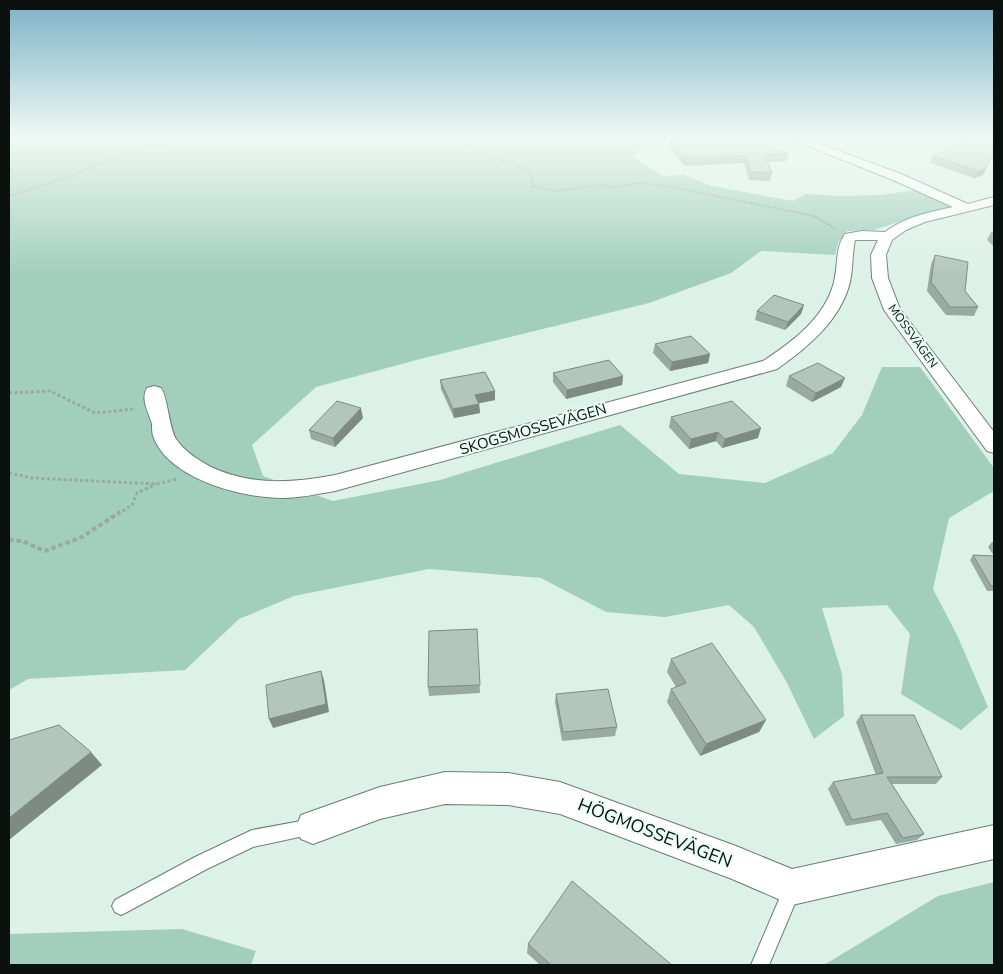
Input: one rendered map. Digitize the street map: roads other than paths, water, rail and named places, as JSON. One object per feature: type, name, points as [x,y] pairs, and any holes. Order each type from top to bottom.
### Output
[{"type":"street","points":[[911,183],[966,208]]},
{"type":"street","points":[[886,236],[923,218],[994,202]]},
{"type":"street","name":"SKOGSMOSSEVÄGEN","points":[[154,400],[164,437],[190,466],[250,488],[273,490],[302,489],[335,484],[682,387],[750,372],[770,365],[805,338],[834,301],[841,287],[847,255],[847,242],[850,237],[862,235],[886,236]]},
{"type":"street","name":"MOSSVÄGEN","points":[[886,236],[878,254],[878,272],[883,291],[892,310],[994,446]]},
{"type":"street","name":"HÖGMOSSEVÄGEN","points":[[313,827],[380,803],[446,788],[508,789],[560,798],[736,863],[792,887]]},
{"type":"street","points":[[792,887],[994,842]]},
{"type":"lane","points":[[121,906],[201,863],[252,839],[313,827]]},
{"type":"lane","points":[[760,965],[792,887]]}]
